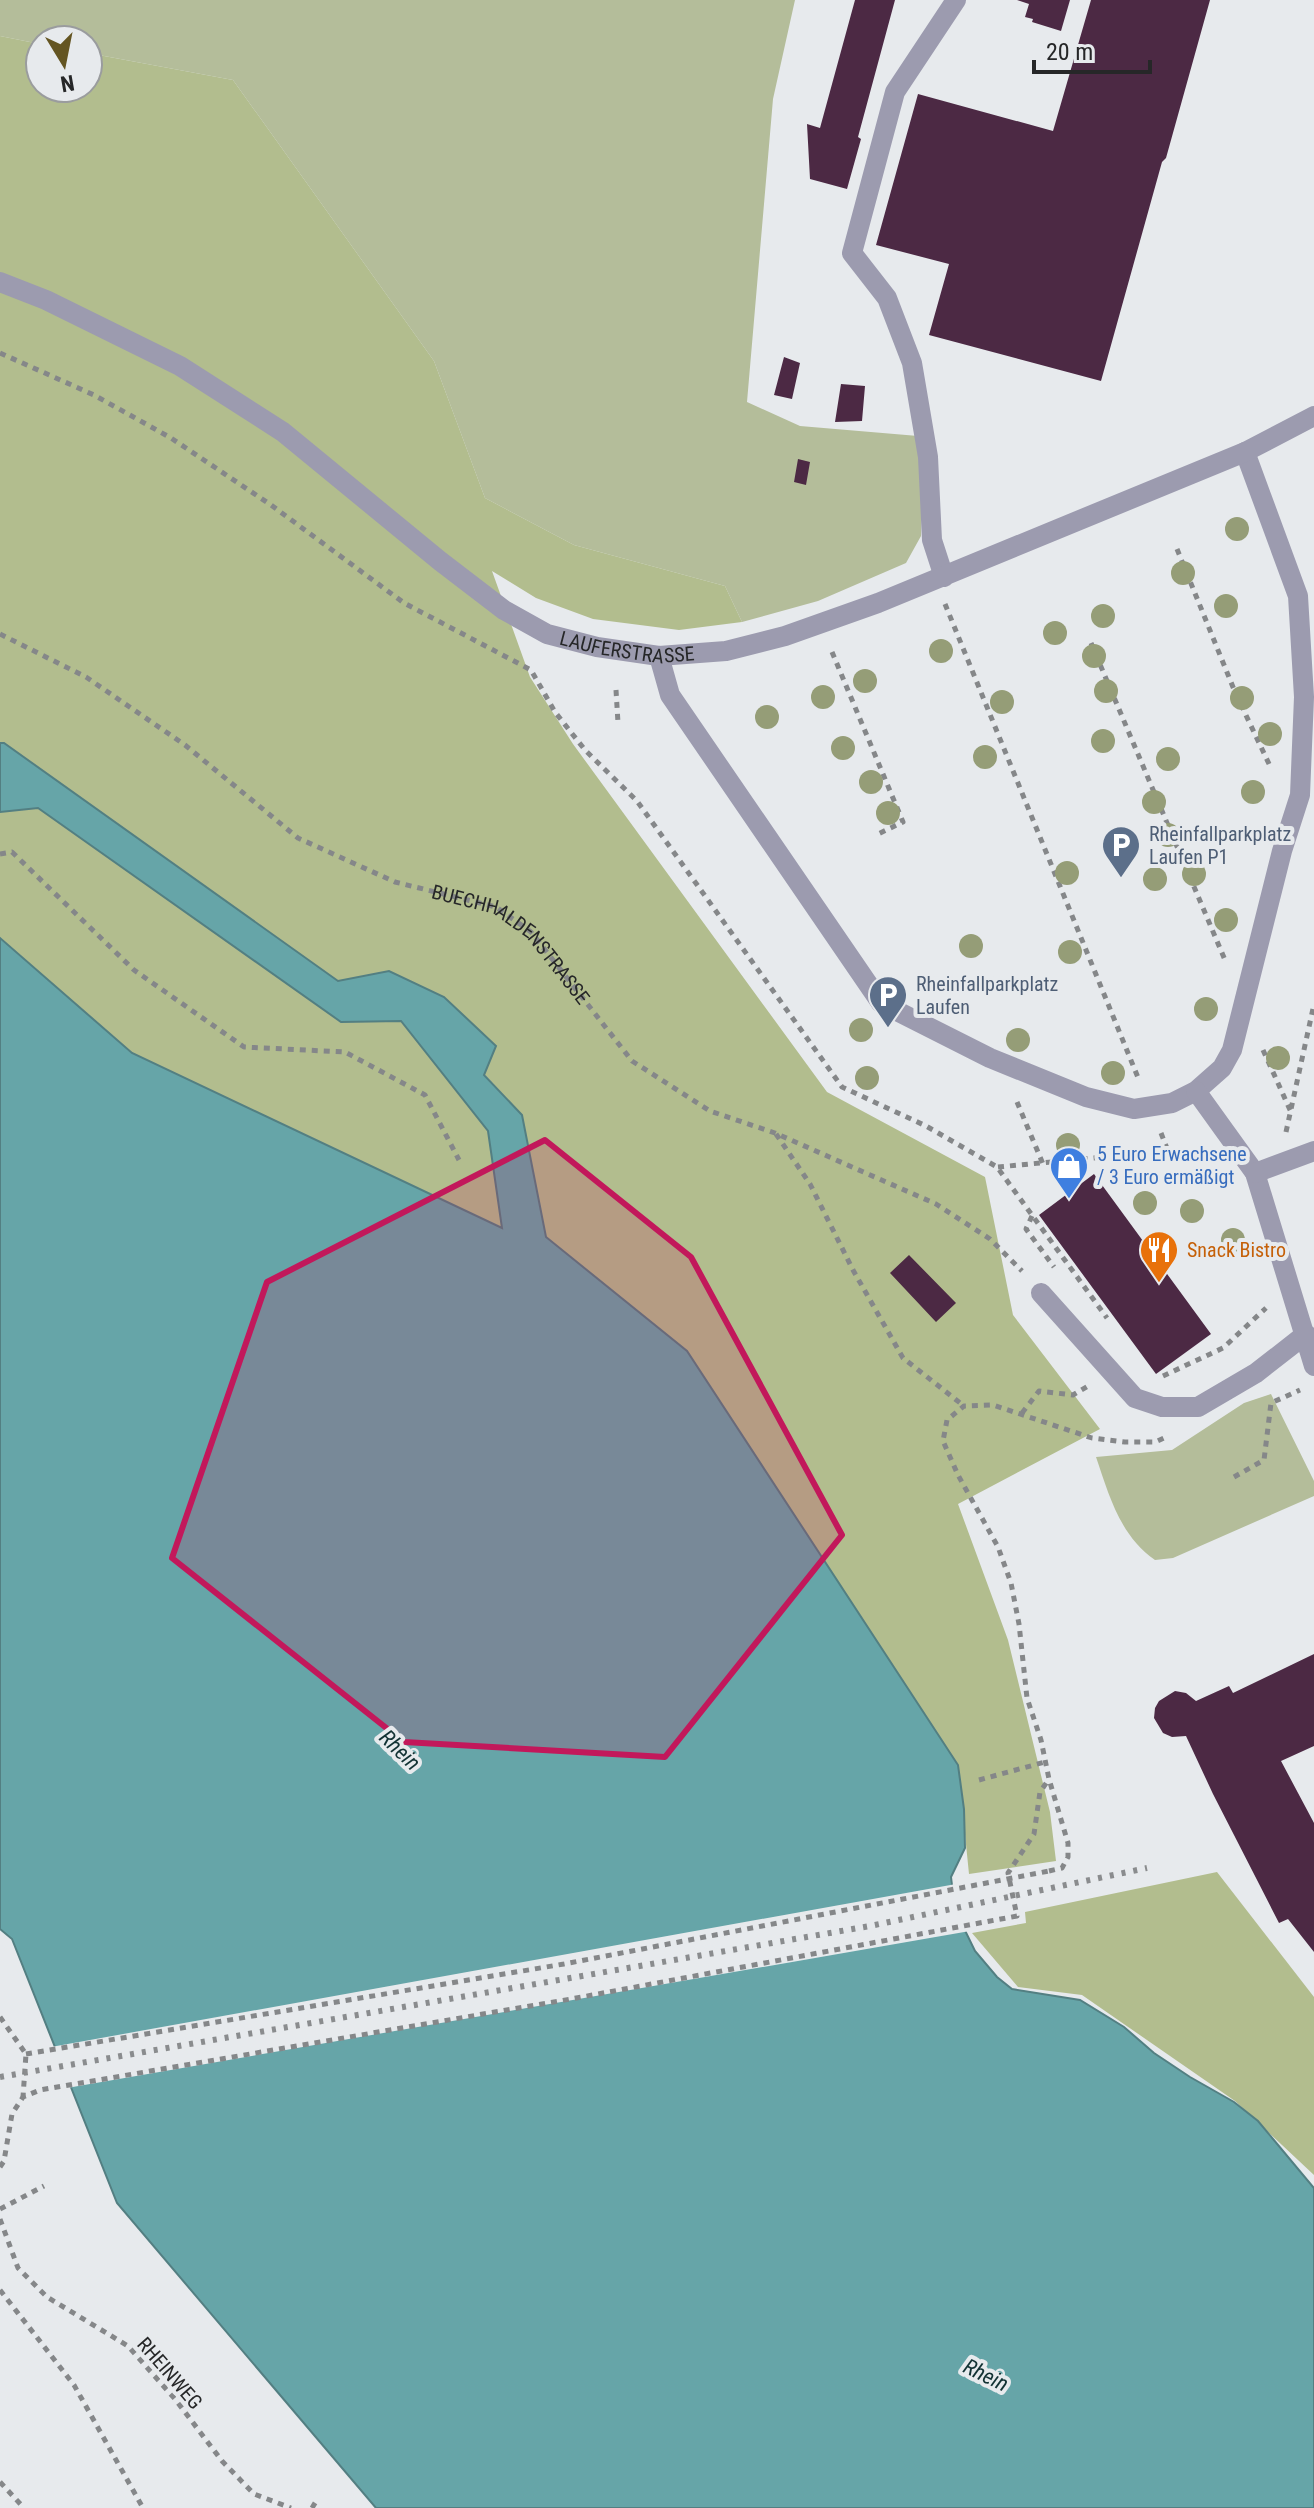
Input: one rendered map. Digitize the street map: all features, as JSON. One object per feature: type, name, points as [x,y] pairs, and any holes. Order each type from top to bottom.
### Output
[{"type":"street","points":[[940,579],[932,540],[928,457],[912,363],[887,298],[852,253],[895,92],[956,0]]},
{"type":"street","name":"LAUFERSTRASSE","points":[[0,282],[46,300],[180,366],[283,432],[504,610],[547,634],[597,647],[659,656],[726,651],[785,636],[940,579],[1245,452],[1314,416]]},
{"type":"street","points":[[659,656],[670,695],[881,1003],[1000,1062],[1086,1097],[1134,1109],[1172,1103],[1196,1091],[1222,1068],[1232,1050],[1282,851],[1300,795],[1304,697],[1298,596],[1245,452]]},
{"type":"street","points":[[1196,1091],[1255,1173],[1314,1366]]},
{"type":"street","points":[[1255,1173],[1314,1151]]},
{"type":"street","points":[[1041,1293],[1135,1398],[1162,1407],[1198,1407],[1256,1373],[1306,1334]]},
{"type":"path","points":[[0,353],[94,395],[171,438],[271,505],[404,603],[531,670],[555,712],[585,750],[637,801],[842,1087],[926,1126],[997,1167],[1112,1325]]},
{"type":"path","points":[[1177,549],[1235,692],[1293,816]]},
{"type":"path","points":[[940,579],[1168,1151]]},
{"type":"path","name":"BUECHHALDENSTRASSE","points":[[0,634],[86,677],[185,745],[298,838],[395,882],[496,907],[531,932],[632,1061],[710,1111],[775,1133],[936,1204],[990,1239],[1013,1260]]},
{"type":"path","points":[[1091,643],[1291,1112]]},
{"type":"path","points":[[832,652],[903,822],[878,834]]},
{"type":"path","points":[[616,690],[618,723]]},
{"type":"path","points":[[0,854],[12,852],[134,970],[244,1047],[345,1052],[425,1095],[459,1160]]},
{"type":"path","points":[[1279,1164],[1314,1004]]},
{"type":"path","points":[[1000,1062],[1043,1164]]},
{"type":"path","points":[[775,1133],[810,1184],[853,1270],[903,1358],[964,1406]]},
{"type":"path","points":[[997,1167],[1168,1151],[1255,1173]]},
{"type":"path","points":[[1032,1215],[1026,1229],[1057,1270]]},
{"type":"path","points":[[1156,1379],[1223,1348],[1291,1285]]},
{"type":"path","points":[[1022,1413],[1039,1391],[1073,1395],[1112,1373]]},
{"type":"path","points":[[1234,1477],[1264,1460],[1271,1403],[1314,1383]]},
{"type":"path","points":[[26,2054],[564,1964],[1062,1868],[1068,1857],[1068,1843],[1027,1698],[1011,1583],[998,1547],[943,1441],[947,1420],[964,1406],[993,1405],[1092,1438],[1155,1442],[1175,1434],[1198,1407]]},
{"type":"path","points":[[979,1780],[1045,1762]]},
{"type":"path","points":[[23,2097],[40,2090],[555,2001],[1017,1916],[1008,1873],[1034,1834],[1040,1792],[1049,1779]]},
{"type":"path","points":[[0,2017],[26,2054],[23,2097],[12,2114],[4,2161],[0,2167]]},
{"type":"path","points":[[0,2209],[44,2186]]},
{"type":"path","name":"RHEINWEG","points":[[1,2224],[18,2268],[47,2297],[128,2346],[175,2399],[222,2461],[254,2494],[291,2508]]},
{"type":"path","points":[[0,2290],[74,2385],[143,2508]]},
{"type":"path","points":[[0,2482],[24,2508]]},
{"type":"path","points":[[312,2508],[318,2498]]},
{"type":"highlighted area","points":[[545,1140],[691,1257],[842,1535],[665,1757],[404,1742],[172,1558],[267,1282]]},
{"type":"green space","points":[[0,0],[795,0],[773,99],[747,402],[800,426],[918,436],[921,536],[906,563],[818,601],[742,622],[725,586],[574,545],[485,498],[434,361],[233,80],[104,56],[104,24],[24,24],[24,41],[0,36]]},
{"type":"green space","points":[[0,36],[24,41],[24,104],[104,104],[104,56],[233,80],[434,361],[485,498],[574,545],[725,586],[742,622],[679,630],[593,619],[536,598],[492,571],[530,677],[573,744],[827,1092],[985,1177],[1013,1315],[1100,1429],[958,1504],[1008,1640],[1050,1812],[1056,1861],[969,1874],[958,1765],[687,1351],[546,1237],[522,1115],[389,971],[338,982],[0,743]]},
{"type":"green space","points":[[38,808],[340,1021],[401,1021],[488,1131],[503,1228],[132,1053],[0,938],[0,812]]},
{"type":"green space","points":[[1271,1394],[1314,1481],[1314,1496],[1173,1558],[1155,1560],[1124,1527],[1096,1457],[1172,1450],[1244,1403]]},
{"type":"green space","points":[[1217,1872],[1314,1997],[1314,2175],[1235,2101],[1082,1995],[1018,1987],[972,1933],[1026,1923],[1025,1912]]},
{"type":"water","name":"Rhein","points":[[0,743],[338,981],[389,971],[444,997],[496,1046],[484,1075],[522,1115],[546,1237],[687,1351],[958,1765],[965,1848],[951,1877],[955,1910],[975,1951],[1012,1989],[1080,2000],[1124,2027],[1154,2053],[1190,2077],[1234,2102],[1258,2121],[1314,2188],[1314,2508],[376,2508],[117,2203],[12,1939],[0,1929],[0,938],[132,1053],[502,1228],[488,1131],[401,1021],[341,1022],[38,808],[0,812]]},
{"type":"pier","points":[[956,1884],[959,1909],[970,1931],[67,2088],[51,2047]]},
{"type":"building","points":[[855,0],[895,0],[847,189],[810,179],[807,124],[820,128]]},
{"type":"building","points":[[1017,0],[1070,0],[1061,31],[1032,22],[1033,19],[1025,17],[1029,4]]},
{"type":"building","points":[[1091,0],[1210,0],[1101,381],[929,335],[949,264],[876,245],[918,94],[1053,131]]},
{"type":"building","points":[[784,357],[800,363],[792,399],[774,395]]},
{"type":"building","points":[[841,384],[865,386],[862,421],[835,422]]},
{"type":"building","points":[[798,459],[810,462],[806,485],[794,482]]},
{"type":"building","points":[[1094,1174],[1211,1334],[1156,1374],[1039,1215]]},
{"type":"building","points":[[909,1255],[956,1303],[936,1322],[890,1273]]},
{"type":"building","points":[[1314,1654],[1314,1746],[1281,1761],[1314,1823],[1314,1952],[1288,1919],[1279,1923],[1186,1736],[1172,1737],[1163,1733],[1154,1718],[1159,1701],[1175,1691],[1186,1693],[1196,1701],[1229,1686],[1233,1693]]},
{"type":"railway","points":[[0,2077],[870,1926],[1147,1868]]},
{"type":"place","name":"Rheinfallparkplatz Laufen P1","points":[[1121,879]]},
{"type":"place","name":"Rheinfallparkplatz Laufen","points":[[888,1029]]},
{"type":"place","name":"5 Euro Erwachsene / 3 Euro ermäßigt","points":[[1069,1200]]},
{"type":"place","name":"Snack Bistro","points":[[1159,1284]]}]
